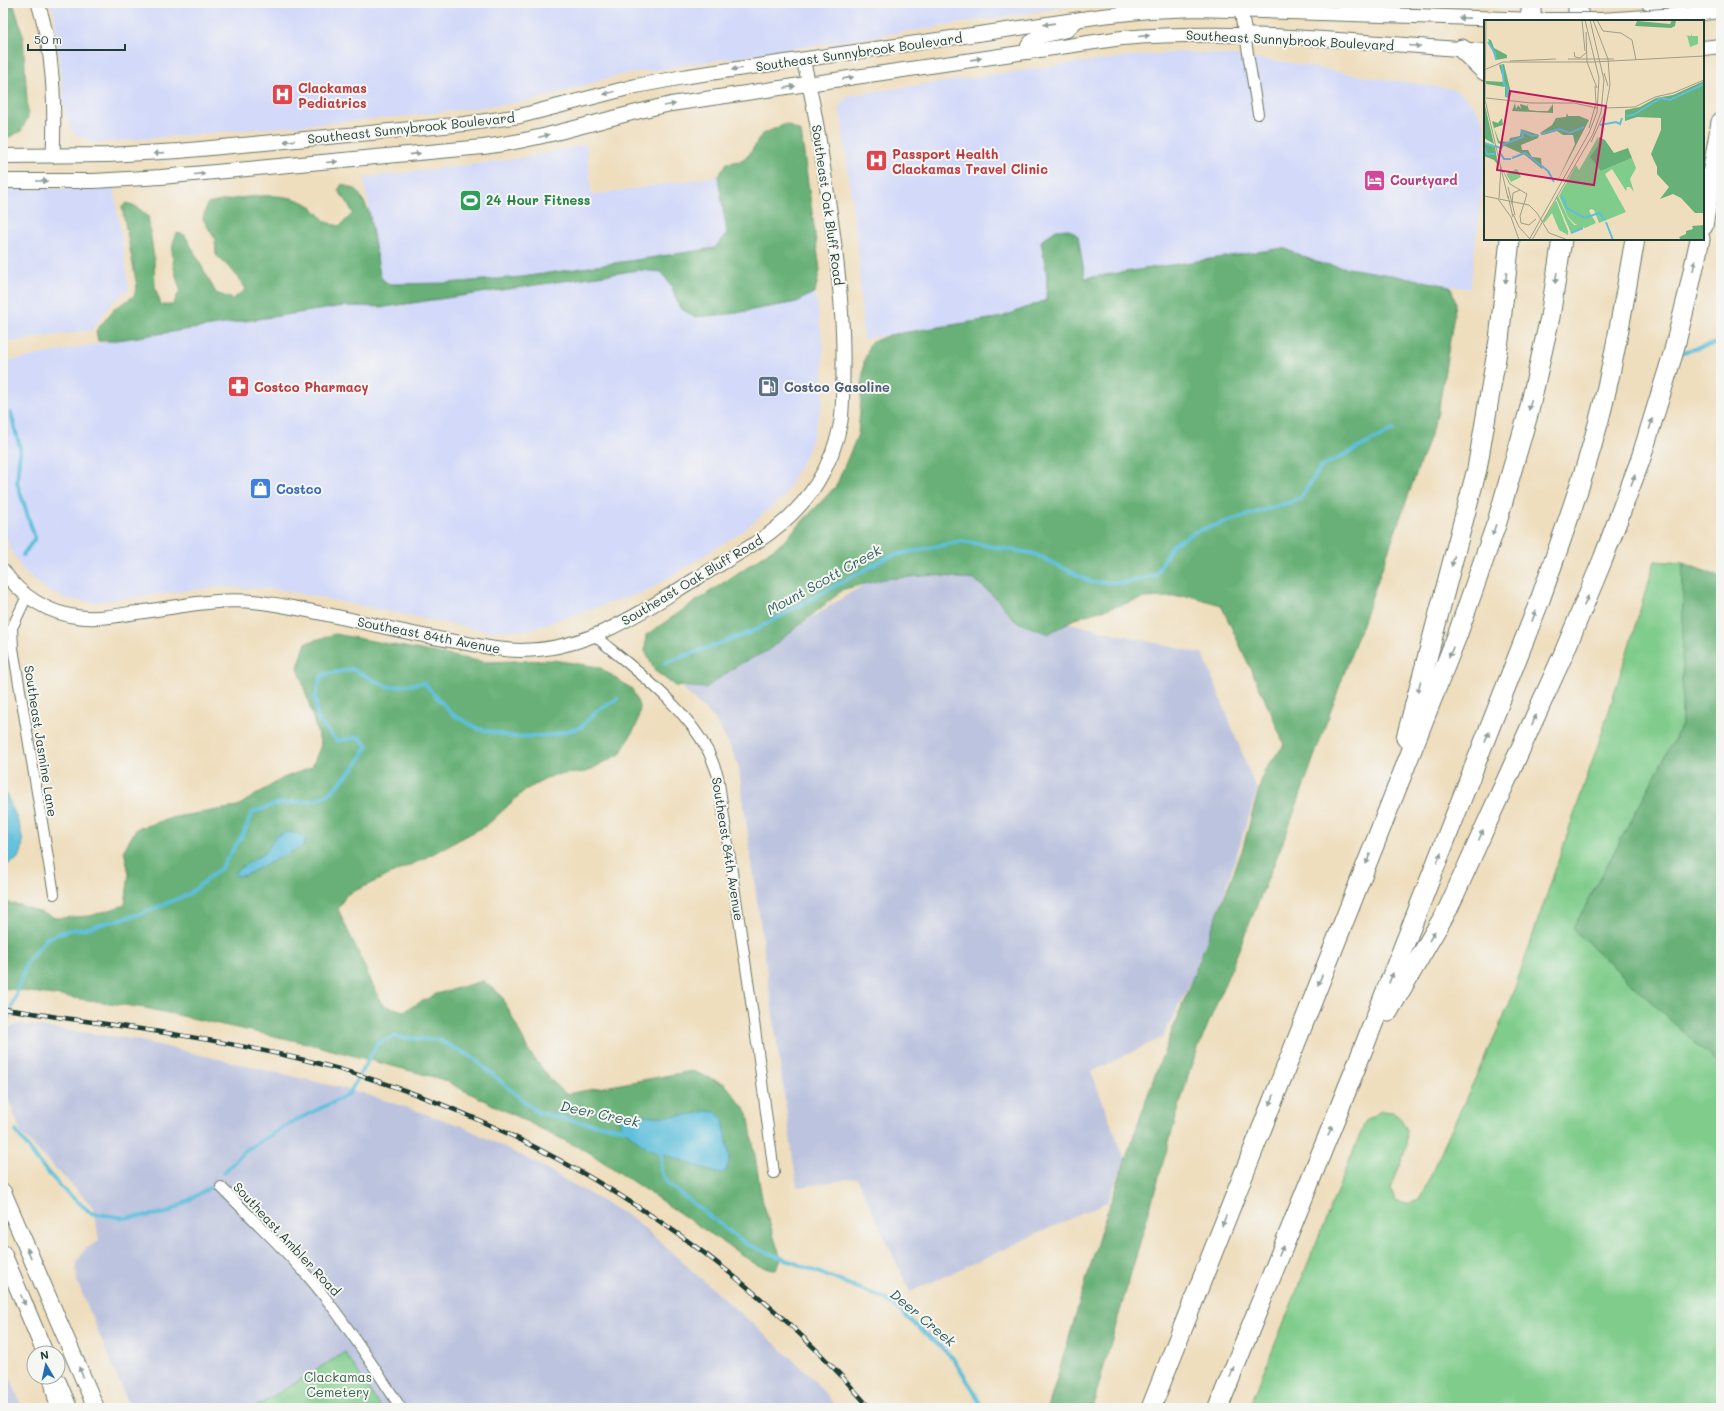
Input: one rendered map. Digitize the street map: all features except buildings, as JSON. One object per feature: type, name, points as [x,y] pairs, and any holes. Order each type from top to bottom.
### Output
[{"type":"highway","points":[[1653,20],[1654,3]]},
{"type":"highway","points":[[1462,49],[1484,70]]},
{"type":"highway","points":[[1704,221],[1721,122]]},
{"type":"highway","points":[[1383,823],[1477,469],[1499,340],[1510,240]]},
{"type":"highway","points":[[1151,1408],[1457,636],[1497,522],[1532,395],[1550,317],[1562,240]]},
{"type":"highway","points":[[1218,1408],[1356,1067],[1540,600],[1567,524],[1593,441],[1605,395],[1621,319],[1635,240]]},
{"type":"highway","points":[[1356,1067],[1448,909],[1563,655],[1603,559],[1640,461],[1673,354],[1700,240]]},
{"type":"highway","points":[[54,1385],[59,1408]]},
{"type":"main road","name":"Southeast Sunnybrook Boulevard","points":[[3,156],[108,155],[179,151],[486,121],[542,111],[614,91],[651,83],[1077,20],[1149,11],[1240,6],[1534,16],[1601,20],[1721,11]]},
{"type":"main road","points":[[1028,52],[1028,46],[1035,39],[1067,30],[1077,20]]},
{"type":"main road","name":"Southeast Sunnybrook Boulevard","points":[[3,181],[94,181],[161,177],[482,147],[530,139],[624,114],[671,104],[1122,38],[1158,35],[1245,35],[1484,51]]},
{"type":"main road","points":[[1704,48],[1721,46]]},
{"type":"main road","points":[[3,1192],[96,1408]]},
{"type":"main road","points":[[3,1253],[42,1345]]},
{"type":"main road","points":[[59,1385],[69,1408]]},
{"type":"street","points":[[38,3],[48,45],[53,97],[53,156]]},
{"type":"street","points":[[1240,6],[1258,114]]},
{"type":"street","name":"Southeast Oak Bluff Road","points":[[595,636],[632,618],[755,545],[787,519],[804,501],[817,482],[835,447],[843,395],[844,344],[838,257],[813,101],[803,60]]},
{"type":"street","name":"Southeast 84th Avenue","points":[[3,570],[14,585],[39,604],[75,617],[108,617],[233,600],[257,602],[319,613],[435,639],[504,650],[531,650],[562,646],[595,636],[651,684],[682,714],[708,751],[718,776],[755,1029],[774,1173]]},
{"type":"street","name":"Southeast Jasmine Lane","points":[[27,596],[12,628],[12,648],[54,894]]},
{"type":"street","name":"Southeast Ambler Road","points":[[221,1187],[299,1267],[326,1299],[365,1353],[401,1408]]},
{"type":"shaded area","points":[[50,3],[1094,3],[620,75],[531,101],[409,116],[95,143],[73,133],[65,113],[54,12]]},
{"type":"shaded area","points":[[1181,52],[1216,54],[1285,62],[1368,77],[1452,89],[1464,96],[1474,106],[1482,118],[1484,126],[1484,170],[1470,289],[1319,263],[1283,248],[1085,278],[1078,236],[1041,241],[1047,276],[1046,300],[1002,317],[863,339],[859,258],[840,107],[842,101],[851,95],[1126,57]]},
{"type":"shaded area","points":[[586,144],[592,195],[718,176],[727,233],[715,248],[522,277],[446,283],[390,284],[384,281],[380,275],[364,178],[530,157]]},
{"type":"shaded area","points":[[114,188],[129,289],[109,306],[92,330],[3,343],[3,189]]},
{"type":"shaded area","points":[[639,270],[660,271],[671,285],[679,307],[694,317],[730,314],[797,302],[815,292],[823,346],[823,401],[809,449],[784,496],[743,531],[647,591],[528,630],[486,631],[277,589],[217,587],[95,602],[67,599],[47,590],[24,572],[14,557],[5,534],[3,520],[3,362],[111,341],[345,306],[385,307]]},
{"type":"shaded area","points":[[900,572],[1012,582],[1039,616],[1203,654],[1257,791],[1205,953],[1163,1037],[1091,1072],[1125,1159],[1107,1202],[910,1292],[857,1178],[797,1187],[738,764],[715,719],[683,689],[741,661],[870,581]]},
{"type":"shaded area","points":[[19,1024],[133,1039],[363,1093],[462,1126],[532,1161],[635,1220],[808,1373],[837,1408],[381,1408],[345,1352],[254,1408],[130,1408],[77,1281],[76,1264],[84,1250],[99,1241],[94,1208],[21,1133],[3,1083],[3,1030]]},
{"type":"shaded area","points":[[3,1358],[22,1408],[3,1408]]},
{"type":"green space","points":[[3,3],[13,3],[23,35],[28,117],[21,131],[9,137],[3,137]]},
{"type":"green space","points":[[786,124],[801,132],[820,270],[815,292],[797,302],[730,314],[694,317],[679,307],[671,285],[661,272],[639,270],[385,307],[345,306],[111,341],[98,341],[96,331],[114,309],[134,296],[137,286],[122,207],[127,203],[137,207],[148,216],[154,258],[155,287],[161,305],[173,305],[180,290],[174,269],[172,254],[174,240],[177,233],[185,235],[216,293],[233,299],[246,289],[233,271],[216,255],[215,239],[203,219],[207,204],[246,197],[288,197],[300,200],[315,210],[325,221],[340,226],[353,213],[346,200],[338,191],[342,184],[357,190],[369,211],[380,275],[384,281],[390,284],[446,283],[522,277],[715,248],[727,233],[718,176],[727,163],[740,161],[749,155],[762,134]]},
{"type":"green space","points":[[1068,229],[1078,236],[1085,278],[1283,248],[1319,263],[1450,286],[1456,303],[1438,413],[1287,832],[1191,1066],[1092,1408],[1048,1408],[1102,1227],[1153,1080],[1242,851],[1264,771],[1284,745],[1273,717],[1221,605],[1190,596],[1144,598],[1076,618],[1048,634],[1015,621],[997,599],[975,580],[935,575],[884,579],[844,589],[767,651],[738,665],[706,688],[675,686],[655,671],[645,651],[646,635],[782,543],[836,486],[858,434],[864,362],[870,343],[889,335],[1002,317],[1046,300],[1047,276],[1041,241],[1056,230]]},
{"type":"green space","points":[[1655,561],[1683,563],[1682,725],[1573,929],[1721,1067],[1721,1408],[1249,1408],[1366,1120],[1381,1111],[1393,1112],[1401,1119],[1407,1130],[1406,1147],[1391,1188],[1395,1201],[1407,1204],[1419,1200],[1509,1005],[1604,727]]},
{"type":"green space","points":[[1683,563],[1721,577],[1721,1067],[1573,929],[1682,725]]},
{"type":"green space","points":[[335,634],[484,662],[553,660],[599,667],[632,689],[640,708],[637,724],[620,754],[586,772],[554,775],[525,790],[487,825],[421,860],[346,895],[338,909],[382,1005],[404,1011],[436,994],[483,981],[502,996],[528,1050],[551,1080],[566,1094],[692,1071],[725,1084],[748,1113],[762,1199],[781,1259],[776,1270],[757,1265],[590,1153],[441,1079],[306,1043],[145,1008],[3,988],[3,902],[20,905],[56,918],[90,916],[125,905],[129,874],[124,850],[136,829],[175,817],[236,807],[283,778],[312,767],[321,745],[298,667],[306,643]]},
{"type":"green space","name":"Clackamas Cemetery","points":[[345,1352],[381,1408],[254,1408]]},
{"type":"water","points":[[3,788],[19,824],[23,844],[17,859],[9,864],[3,863]]},
{"type":"water","points":[[286,832],[296,833],[305,837],[305,845],[245,875],[238,876],[234,872],[266,852],[276,836]]},
{"type":"water","points":[[707,1111],[716,1112],[723,1119],[730,1159],[726,1171],[719,1174],[647,1148],[621,1127],[620,1117],[624,1114],[666,1116],[687,1115]]},
{"type":"waterway","name":"Mount Scott Creek","points":[[1679,353],[1721,342]]},
{"type":"waterway","points":[[11,413],[20,448],[17,483],[35,538],[23,555]]},
{"type":"waterway","name":"Mount Scott Creek","points":[[665,663],[751,632],[890,556],[962,541],[1035,554],[1091,582],[1124,583],[1156,575],[1172,545],[1197,531],[1300,499],[1321,467],[1393,430]]},
{"type":"waterway","name":"Mount Scott Creek","points":[[3,1021],[7,1021],[27,962],[47,938],[69,930],[84,929],[140,914],[189,894],[221,868],[243,834],[253,812],[277,804],[317,800],[330,793],[354,768],[368,746],[359,737],[337,741],[318,720],[315,697],[322,675],[352,669],[388,687],[424,683],[452,714],[479,729],[514,737],[551,735],[580,728],[597,711],[617,699]]},
{"type":"waterway","name":"Deer Creek","points":[[224,1173],[244,1151],[294,1121],[348,1095],[378,1043],[393,1037],[439,1040],[473,1058],[537,1112],[574,1121],[626,1129]]},
{"type":"waterway","name":"Deer Creek","points":[[16,1131],[41,1165],[64,1190],[91,1213],[126,1218],[167,1213],[209,1188]]},
{"type":"waterway","name":"Deer Creek","points":[[659,1150],[662,1154],[661,1172],[669,1185],[746,1244],[886,1299],[952,1357],[974,1391],[982,1408]]},
{"type":"railway","points":[[3,1009],[186,1036],[313,1062],[391,1086],[469,1116],[544,1152],[617,1194],[687,1241],[753,1292],[814,1348],[870,1408]]},
{"type":"place","name":"Clackamas Pediatrics","points":[[283,95]]},
{"type":"place","name":"Passport Health Clackamas Travel Clinic","points":[[876,161]]},
{"type":"place","name":"Courtyard","points":[[1375,180]]},
{"type":"place","name":"24 Hour Fitness","points":[[470,200]]},
{"type":"place","name":"Costco Pharmacy","points":[[238,387]]},
{"type":"place","name":"Costco Gasoline","points":[[769,387]]},
{"type":"place","name":"Costco","points":[[260,489]]}]
